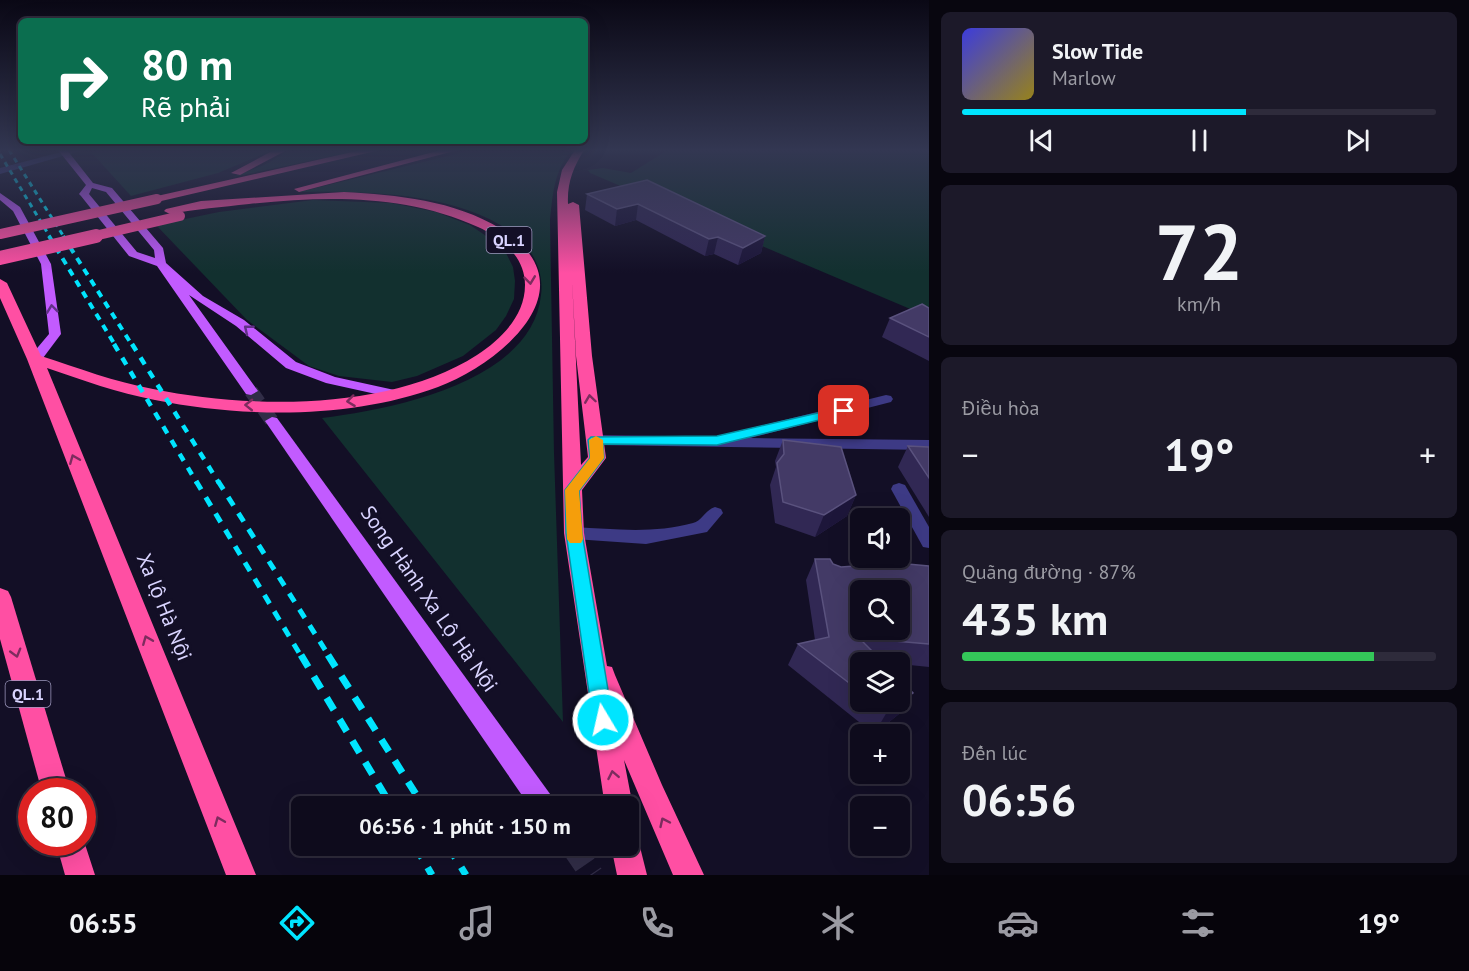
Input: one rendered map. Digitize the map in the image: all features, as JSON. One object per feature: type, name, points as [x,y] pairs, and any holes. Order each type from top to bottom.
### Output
[{"type":"highway","points":[[0,234],[176,191]]},
{"type":"highway","points":[[178,194],[187,191]]},
{"type":"highway","points":[[0,227],[192,191]]},
{"type":"highway","name":"QL.1","points":[[0,258],[261,191]]},
{"type":"highway","name":"QL.1","points":[[0,250],[286,191]]},
{"type":"highway","points":[[562,191],[574,533],[617,796]]},
{"type":"highway","points":[[572,490],[597,458],[584,356],[573,218],[575,191]]},
{"type":"highway","name":"QL.1","points":[[35,359],[116,386],[190,401],[246,405],[308,405],[394,394],[465,369],[508,337],[528,312],[531,298],[530,273],[518,250],[498,232],[452,212],[417,203],[378,197],[338,196],[244,201],[191,207]]},
{"type":"highway","name":"Xa lộ Hà Nội","points":[[0,283],[35,359],[241,875]]},
{"type":"highway","name":"QL.1","points":[[0,597],[52,778]]},
{"type":"highway","points":[[592,651],[652,795],[689,875]]},
{"type":"highway","points":[[75,856],[80,875]]},
{"type":"highway","points":[[628,856],[632,875]]},
{"type":"main road","points":[[86,191],[84,194],[133,254],[161,264],[199,298],[240,323],[291,365],[331,380],[394,394]]},
{"type":"main road","points":[[111,191],[159,250],[161,264],[251,391]]},
{"type":"main road","points":[[0,196],[17,209],[46,264],[55,334],[35,359]]},
{"type":"main road","name":"Song Hành Xa Lộ Hà Nội","points":[[272,421],[536,796]]},
{"type":"street","points":[[717,441],[886,399]]},
{"type":"street","points":[[595,440],[929,445]]},
{"type":"street","points":[[899,489],[929,542]]},
{"type":"street","points":[[574,533],[646,538],[701,528],[715,513]]},
{"type":"green space","points":[[126,191],[151,191],[131,196]]},
{"type":"green space","points":[[553,191],[550,220],[554,453],[563,722],[322,418],[351,414],[420,398],[455,386],[486,370],[513,350],[532,325],[541,295],[541,278],[536,262],[527,247],[515,235],[493,221],[440,202],[382,194],[299,192]]},
{"type":"green space","points":[[632,191],[929,191],[929,317]]},
{"type":"green space","points":[[313,200],[391,203],[436,212],[470,225],[495,242],[506,253],[513,267],[514,299],[506,316],[496,330],[463,356],[417,376],[392,382],[339,376],[309,366],[247,320],[156,225],[219,212]]},
{"type":"building","points":[[601,191],[670,191],[765,236],[743,248],[718,237],[709,239],[638,204],[617,209],[587,194]]},
{"type":"building","points":[[922,304],[929,308],[929,337],[890,318]]},
{"type":"building","points":[[783,440],[841,447],[856,495],[824,515],[783,502],[777,463],[784,454]]},
{"type":"building","points":[[908,446],[929,447],[929,478]]},
{"type":"building","points":[[815,559],[830,559],[833,564],[850,568],[910,568],[910,564],[929,566],[929,644],[882,640],[910,640],[910,580],[850,580],[850,640],[861,640],[873,652],[850,652],[850,684],[798,644],[829,637]]},
{"type":"tunnel","points":[[251,391],[272,421]]},
{"type":"tunnel","points":[[579,856],[592,875]]},
{"type":"railway","points":[[22,191],[50,237]]},
{"type":"railway","points":[[35,191],[64,237]]},
{"type":"railway","points":[[49,236],[115,345]]},
{"type":"railway","points":[[63,236],[132,345]]},
{"type":"railway","points":[[114,344],[197,483]]},
{"type":"railway","points":[[132,344],[219,483]]},
{"type":"railway","points":[[196,481],[301,656]]},
{"type":"railway","points":[[218,481],[329,656]]},
{"type":"railway","points":[[301,655],[385,796]]},
{"type":"railway","points":[[328,655],[417,796]]},
{"type":"railway","points":[[421,856],[432,875]]},
{"type":"railway","points":[[454,856],[466,875]]},
{"type":"slow traffic","points":[[575,539],[572,490],[597,458],[596,440]]},
{"type":"route","points":[[603,720],[574,533],[572,490],[597,458],[595,440],[717,441],[844,411]]}]
